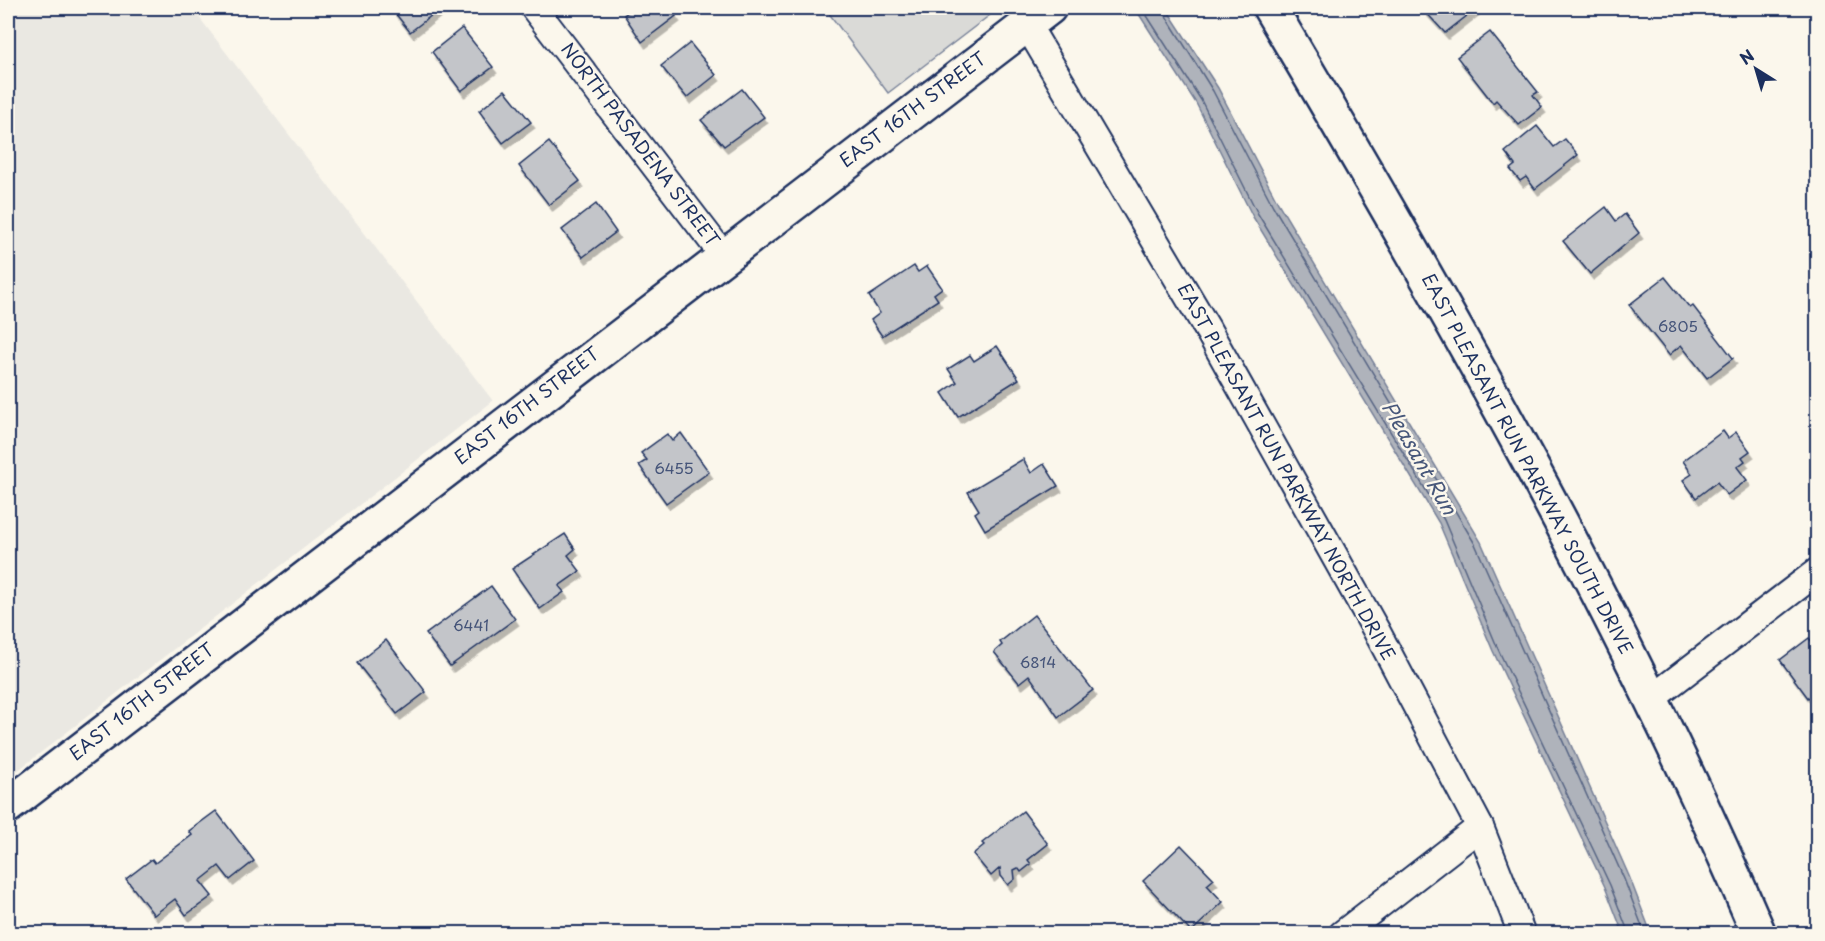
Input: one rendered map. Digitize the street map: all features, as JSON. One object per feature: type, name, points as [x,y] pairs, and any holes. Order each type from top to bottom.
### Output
[{"type":"street","name":"NORTH PASADENA STREET","points":[[534,8],[723,255]]},
{"type":"street","name":"EAST PLEASANT RUN PARKWAY SOUTH DRIVE","points":[[1270,8],[1394,219],[1601,594],[1759,933]]},
{"type":"street","name":"EAST 16TH STREET","points":[[8,806],[1038,15]]},
{"type":"street","name":"EAST PLEASANT RUN PARKWAY NORTH DRIVE","points":[[1038,15],[1146,224],[1275,447],[1480,827],[1522,933]]},
{"type":"street","points":[[1651,699],[1818,572]]},
{"type":"street","points":[[1342,933],[1480,827]]},
{"type":"shaded area","points":[[8,8],[192,8],[493,401],[8,778]]},
{"type":"shaded area","points":[[825,8],[999,8],[888,93]]},
{"type":"water","name":"Pleasant Run","points":[[1135,8],[1166,8],[1218,88],[1278,203],[1481,542],[1629,876],[1651,933],[1623,933],[1605,887],[1493,651],[1439,523],[1253,217],[1196,103]]},
{"type":"building","points":[[391,8],[441,8],[410,32]]},
{"type":"building","points":[[633,8],[670,8],[676,16],[642,42],[624,15]]},
{"type":"building","points":[[1422,8],[1477,8],[1445,33]]},
{"type":"building","points":[[462,28],[493,67],[461,91],[432,52]]},
{"type":"building","points":[[1490,32],[1538,92],[1533,95],[1542,107],[1519,125],[1496,100],[1493,103],[1457,57]]},
{"type":"building","points":[[690,43],[716,75],[687,98],[661,66]]},
{"type":"building","points":[[742,89],[764,117],[724,146],[701,120]]},
{"type":"building","points":[[505,90],[531,122],[503,143],[479,111]]},
{"type":"building","points":[[1537,126],[1554,147],[1565,139],[1578,155],[1535,189],[1526,177],[1520,181],[1510,169],[1515,165],[1505,152]]},
{"type":"building","points":[[549,142],[580,181],[549,205],[519,166]]},
{"type":"building","points":[[596,204],[616,232],[583,257],[562,230]]},
{"type":"building","points":[[1606,207],[1616,221],[1625,214],[1639,233],[1590,274],[1563,241]]},
{"type":"building","points":[[914,266],[918,272],[927,266],[942,288],[934,294],[938,300],[882,336],[871,320],[880,313],[869,296]]},
{"type":"building","points":[[1665,277],[1690,308],[1693,306],[1733,358],[1707,378],[1681,345],[1669,355],[1629,305]]},
{"type":"building","points":[[997,346],[1019,379],[958,417],[942,393],[957,382],[948,369],[970,355],[974,361]]},
{"type":"building","points":[[1723,431],[1728,438],[1736,432],[1750,451],[1742,457],[1745,461],[1737,467],[1747,480],[1727,495],[1717,482],[1696,498],[1683,480],[1692,474],[1683,461]]},
{"type":"building","points":[[681,433],[709,472],[666,503],[639,465],[647,460],[641,453],[667,434],[672,441]]},
{"type":"building","points":[[1023,459],[1031,473],[1044,464],[1058,486],[985,530],[975,513],[979,510],[968,492]]},
{"type":"building","points":[[565,534],[575,549],[568,555],[580,571],[559,586],[564,592],[540,609],[512,569]]},
{"type":"building","points":[[491,586],[515,619],[450,666],[426,634]]},
{"type":"building","points":[[1034,615],[1093,690],[1058,717],[1029,675],[1019,683],[994,652],[1002,645],[1000,642]]},
{"type":"building","points":[[1809,638],[1818,649],[1818,691],[1808,698],[1780,660]]},
{"type":"building","points":[[386,640],[426,692],[397,714],[357,663]]},
{"type":"building","points":[[216,811],[254,861],[230,880],[219,866],[200,881],[212,896],[186,915],[175,899],[154,915],[126,879],[152,859],[155,863],[192,835],[189,831]]},
{"type":"building","points":[[1023,811],[1048,844],[1028,860],[1031,864],[1021,872],[1018,868],[1014,870],[1015,879],[1008,885],[1001,876],[1000,868],[991,876],[973,854],[984,845],[982,843]]},
{"type":"building","points":[[1181,845],[1214,879],[1207,885],[1223,902],[1191,932],[1143,881]]}]
